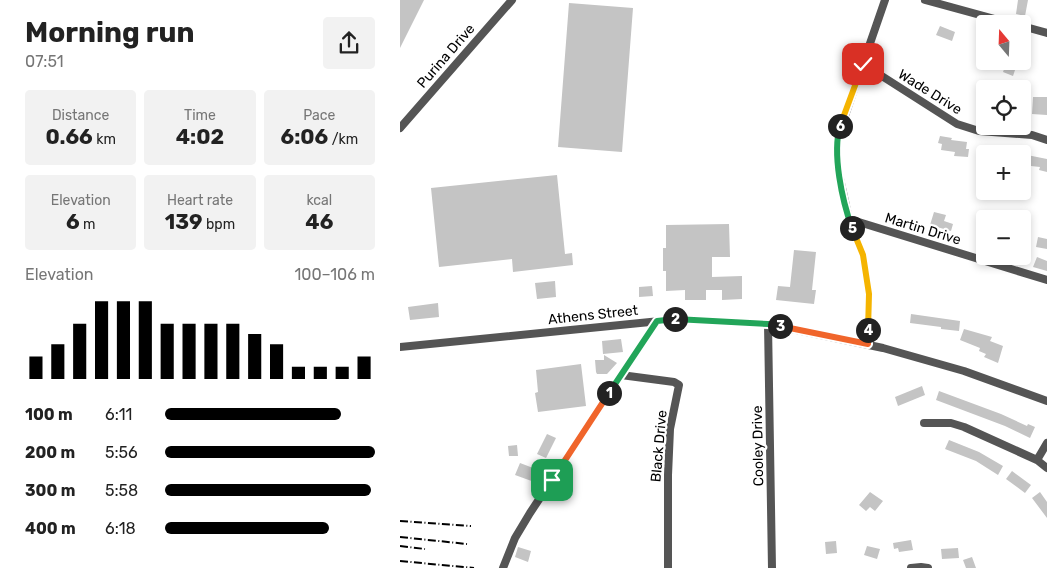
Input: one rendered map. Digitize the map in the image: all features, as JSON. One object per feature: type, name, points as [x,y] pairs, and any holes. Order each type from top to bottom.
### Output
[{"type":"street","name":"Purina Drive","points":[[400,128],[512,0]]},
{"type":"street","points":[[868,344],[869,294],[863,255],[849,219],[838,165],[836,139],[886,0]]},
{"type":"street","points":[[925,0],[980,15]]},
{"type":"street","points":[[1031,29],[1047,33]]},
{"type":"street","name":"Wade Drive","points":[[863,64],[956,124],[978,131],[1032,135],[1047,140]]},
{"type":"street","name":"Martin Drive","points":[[849,219],[1047,280]]},
{"type":"street","name":"Athens Street","points":[[400,347],[680,319],[768,324],[868,344],[964,371],[1047,400]]},
{"type":"street","points":[[503,568],[515,538],[530,513],[657,321]]},
{"type":"street","name":"Cooley Drive","points":[[768,324],[772,568]]},
{"type":"street","name":"Black Drive","points":[[621,375],[674,382],[679,386],[670,429],[668,568]]},
{"type":"street","points":[[924,423],[951,423],[964,427],[1037,460],[1047,468]]},
{"type":"street","points":[[1037,460],[1047,444]]},
{"type":"street","points":[[911,568],[928,568]]},
{"type":"building","points":[[400,0],[424,0],[400,48]]},
{"type":"building","points":[[1018,0],[1028,0],[1025,15],[1016,14]]},
{"type":"building","points":[[569,3],[633,8],[622,152],[558,147]]},
{"type":"building","points":[[940,26],[955,32],[952,41],[936,35]]},
{"type":"building","points":[[1004,70],[1015,70],[1013,76],[1003,72]]},
{"type":"building","points":[[1033,97],[1047,97],[1047,115],[1032,114]]},
{"type":"building","points":[[940,136],[952,138],[951,140],[967,142],[966,149],[969,149],[968,157],[954,156],[955,152],[941,150],[942,144],[938,143]]},
{"type":"building","points":[[1031,156],[1047,159],[1047,172],[1039,170],[1040,167],[1031,166]]},
{"type":"building","points":[[557,175],[565,254],[572,253],[573,265],[513,272],[512,259],[439,267],[431,188]]},
{"type":"building","points":[[934,212],[946,215],[944,221],[953,224],[951,231],[930,225]]},
{"type":"building","points":[[729,224],[730,257],[712,257],[712,277],[742,276],[742,299],[722,300],[722,290],[706,290],[706,300],[685,300],[685,290],[666,291],[666,271],[663,271],[663,248],[666,248],[666,225]]},
{"type":"building","points":[[1038,237],[1047,239],[1047,249],[1036,247]]},
{"type":"building","points":[[794,250],[816,252],[812,290],[816,290],[814,304],[776,300],[778,286],[790,287]]},
{"type":"building","points":[[1037,257],[1047,261],[1047,271],[1033,267]]},
{"type":"building","points":[[555,281],[556,297],[537,299],[535,283]]},
{"type":"building","points":[[652,286],[653,296],[639,297],[639,287]]},
{"type":"building","points":[[438,303],[439,317],[410,320],[408,307]]},
{"type":"building","points":[[911,314],[960,321],[959,331],[910,323]]},
{"type":"building","points":[[964,329],[992,337],[990,341],[1003,346],[998,363],[984,357],[986,354],[979,351],[980,348],[960,340]]},
{"type":"building","points":[[621,339],[623,352],[603,354],[602,341]]},
{"type":"building","points":[[604,355],[617,363],[607,374],[597,374],[595,360],[604,360]]},
{"type":"building","points":[[581,364],[586,406],[538,412],[535,393],[538,392],[536,370]]},
{"type":"building","points":[[922,386],[925,395],[898,406],[895,397]]},
{"type":"building","points":[[939,391],[1001,414],[1027,426],[1028,424],[1035,427],[1030,438],[1005,426],[936,400]]},
{"type":"building","points":[[547,434],[556,438],[546,458],[537,454]]},
{"type":"building","points":[[949,440],[979,452],[1003,466],[998,475],[976,461],[945,449]]},
{"type":"building","points":[[517,445],[518,456],[509,456],[508,446]]},
{"type":"building","points":[[520,463],[541,471],[537,483],[515,475]]},
{"type":"building","points":[[1012,471],[1031,485],[1025,493],[1006,479]]},
{"type":"building","points":[[870,492],[883,501],[875,511],[870,507],[866,511],[859,505]]},
{"type":"building","points":[[1040,492],[1047,502],[1047,518],[1032,498]]},
{"type":"building","points":[[911,540],[913,550],[899,552],[898,548],[894,549],[893,543]]},
{"type":"building","points":[[836,541],[837,553],[826,554],[825,542]]},
{"type":"building","points":[[867,546],[880,549],[877,559],[864,555]]},
{"type":"building","points":[[518,547],[531,551],[528,562],[515,557]]},
{"type":"building","points":[[958,548],[959,558],[942,559],[941,549]]},
{"type":"building","points":[[972,557],[976,568],[966,568],[963,560]]},
{"type":"railway","points":[[400,521],[471,526]]},
{"type":"railway","points":[[400,537],[467,544]]},
{"type":"railway","points":[[400,546],[425,549]]},
{"type":"railway","points":[[400,561],[474,568]]},
{"type":"route","points":[[552,480],[657,321],[680,319],[768,324],[868,344],[869,294],[863,255],[849,219],[838,165],[836,139],[863,64]]}]
